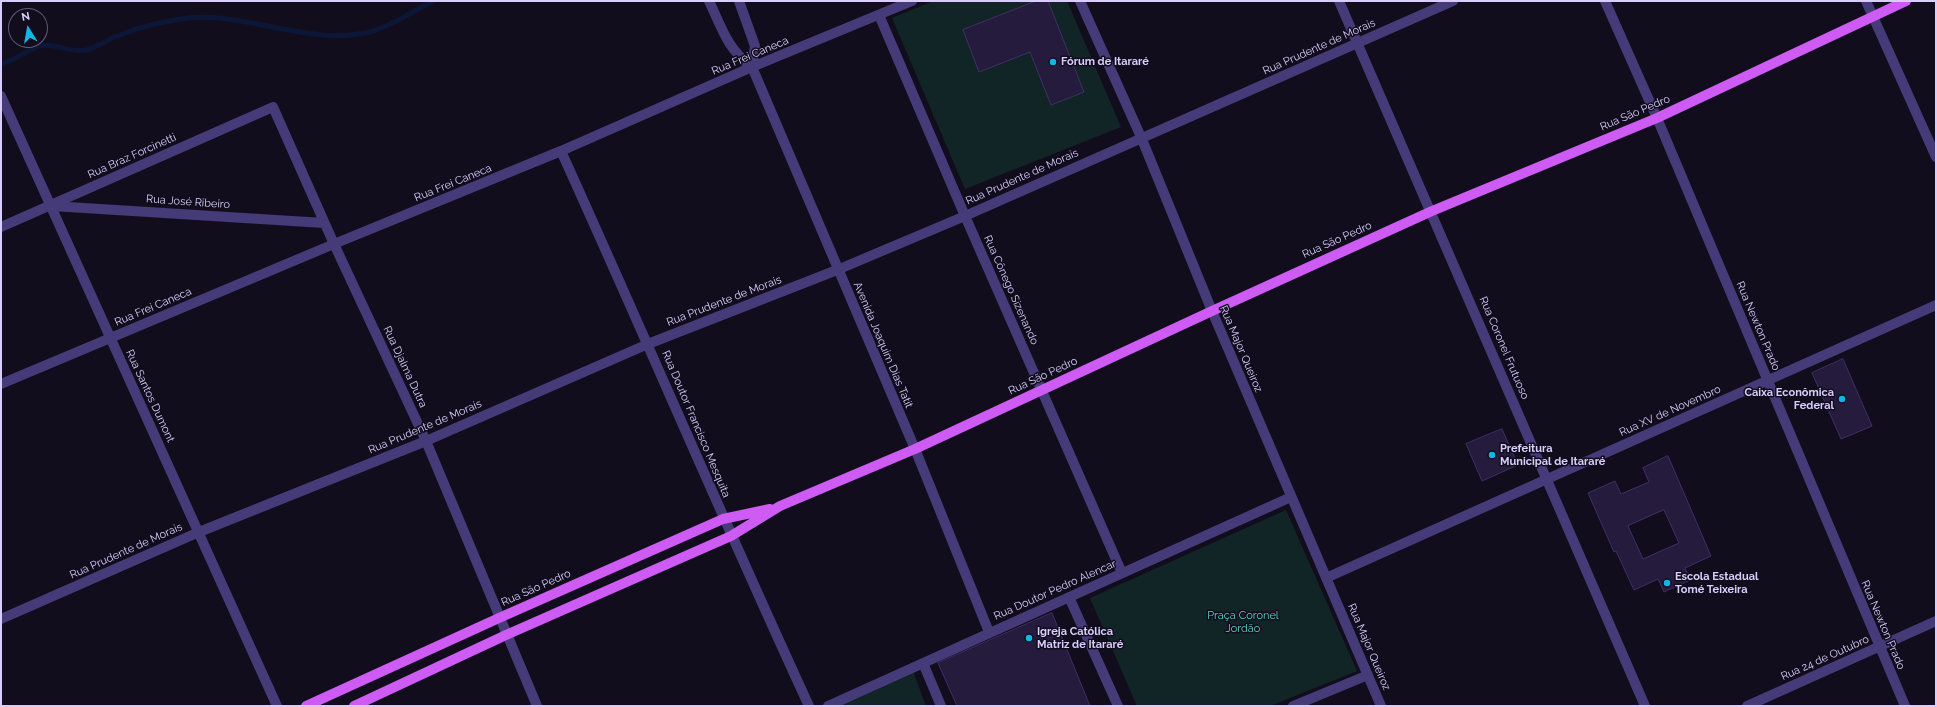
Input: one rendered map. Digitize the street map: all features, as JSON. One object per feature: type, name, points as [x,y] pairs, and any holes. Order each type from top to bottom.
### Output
[{"type":"main road","name":"Rua São Pedro","points":[[354,706],[506,636],[731,536],[780,506],[914,449],[1432,211],[1657,118],[1906,1]]},
{"type":"main road","name":"Rua São Pedro","points":[[306,706],[499,618],[723,519],[780,506]]},
{"type":"street","name":"Avenida Joaquim Dias Tatit","points":[[709,1],[730,46],[738,57],[752,67],[990,632]]},
{"type":"street","points":[[738,1],[755,46],[752,67]]},
{"type":"street","name":"Rua Frei Caneca","points":[[1,384],[334,244],[561,151],[752,67],[912,1]]},
{"type":"street","name":"Rua Major Queiroz","points":[[1080,1],[1141,137],[1212,311],[1381,706]]},
{"type":"street","name":"Rua Coronel Frutuoso","points":[[1339,1],[1432,211],[1645,706]]},
{"type":"street","name":"Rua Prudente de Morais","points":[[1,618],[199,532],[426,440],[648,344],[837,270],[965,216],[1141,137],[1453,1]]},
{"type":"street","name":"Rua Newton Prado","points":[[1605,1],[1657,118],[1905,706]]},
{"type":"street","points":[[1866,1],[1936,157]]},
{"type":"street","name":"Rua Cônego Sizenando","points":[[879,15],[965,216],[1122,573]]},
{"type":"street","name":"Rua Santos Dumont","points":[[1,96],[277,706]]},
{"type":"street","name":"Rua Braz Forcinetti","points":[[1,226],[273,107]]},
{"type":"street","name":"Rua Djalma Dutra","points":[[273,107],[324,223],[426,440],[506,636],[537,706]]},
{"type":"street","name":"Rua Doutor Francisco Mesquita","points":[[561,151],[648,344],[723,519],[809,706]]},
{"type":"street","name":"Rua José Ribeiro","points":[[50,205],[324,223]]},
{"type":"street","name":"Rua XV de Novembro","points":[[1326,578],[1936,305]]},
{"type":"street","name":"Rua Doutor Pedro Alencar","points":[[828,706],[1291,497]]},
{"type":"street","points":[[1069,597],[1118,706]]},
{"type":"street","name":"Rua 24 de Outubro","points":[[1747,706],[1936,621]]},
{"type":"street","points":[[923,663],[941,706]]},
{"type":"street","points":[[1293,706],[1368,675]]},
{"type":"green space","points":[[933,1],[1067,1],[1121,127],[965,189],[892,18]]},
{"type":"green space","name":"Praça Coronel Jordão","points":[[1286,510],[1357,671],[1270,706],[1137,706],[1090,598]]},
{"type":"green space","points":[[913,671],[926,706],[837,706]]},
{"type":"building","name":"Fórum de Itararé","points":[[1036,1],[1048,1],[1084,92],[1051,105],[1030,52],[979,72],[963,30]]},
{"type":"building","name":"Caixa Econômica Federal","points":[[1843,359],[1872,426],[1841,439],[1812,373]]},
{"type":"building","name":"Prefeitura Municipal de Itararé","points":[[1502,429],[1518,465],[1482,481],[1466,444]]},
{"type":"building","points":[[1668,456],[1711,556],[1685,568],[1690,580],[1664,592],[1658,579],[1634,590],[1616,551],[1614,552],[1588,493],[1615,481],[1621,494],[1649,482],[1643,468]],"holes":[[[1664,510],[1679,543],[1643,559],[1628,526]]]},
{"type":"building","name":"Igreja Católica Matriz de Itararé","points":[[1052,613],[1090,706],[957,706],[938,663]]},
{"type":"waterway","points":[[1,64],[30,50],[45,45],[82,51],[143,27],[188,18],[234,20],[305,33],[351,35],[381,28],[433,1]]},
{"type":"place","name":"Fórum de Itararé","points":[[1053,62]]},
{"type":"place","name":"Caixa Econômica Federal","points":[[1842,399]]},
{"type":"place","name":"Prefeitura Municipal de Itararé","points":[[1492,455]]},
{"type":"place","name":"Escola Estadual Tomé Teixeira","points":[[1667,583]]},
{"type":"place","name":"Igreja Católica Matriz de Itararé","points":[[1029,638]]}]
